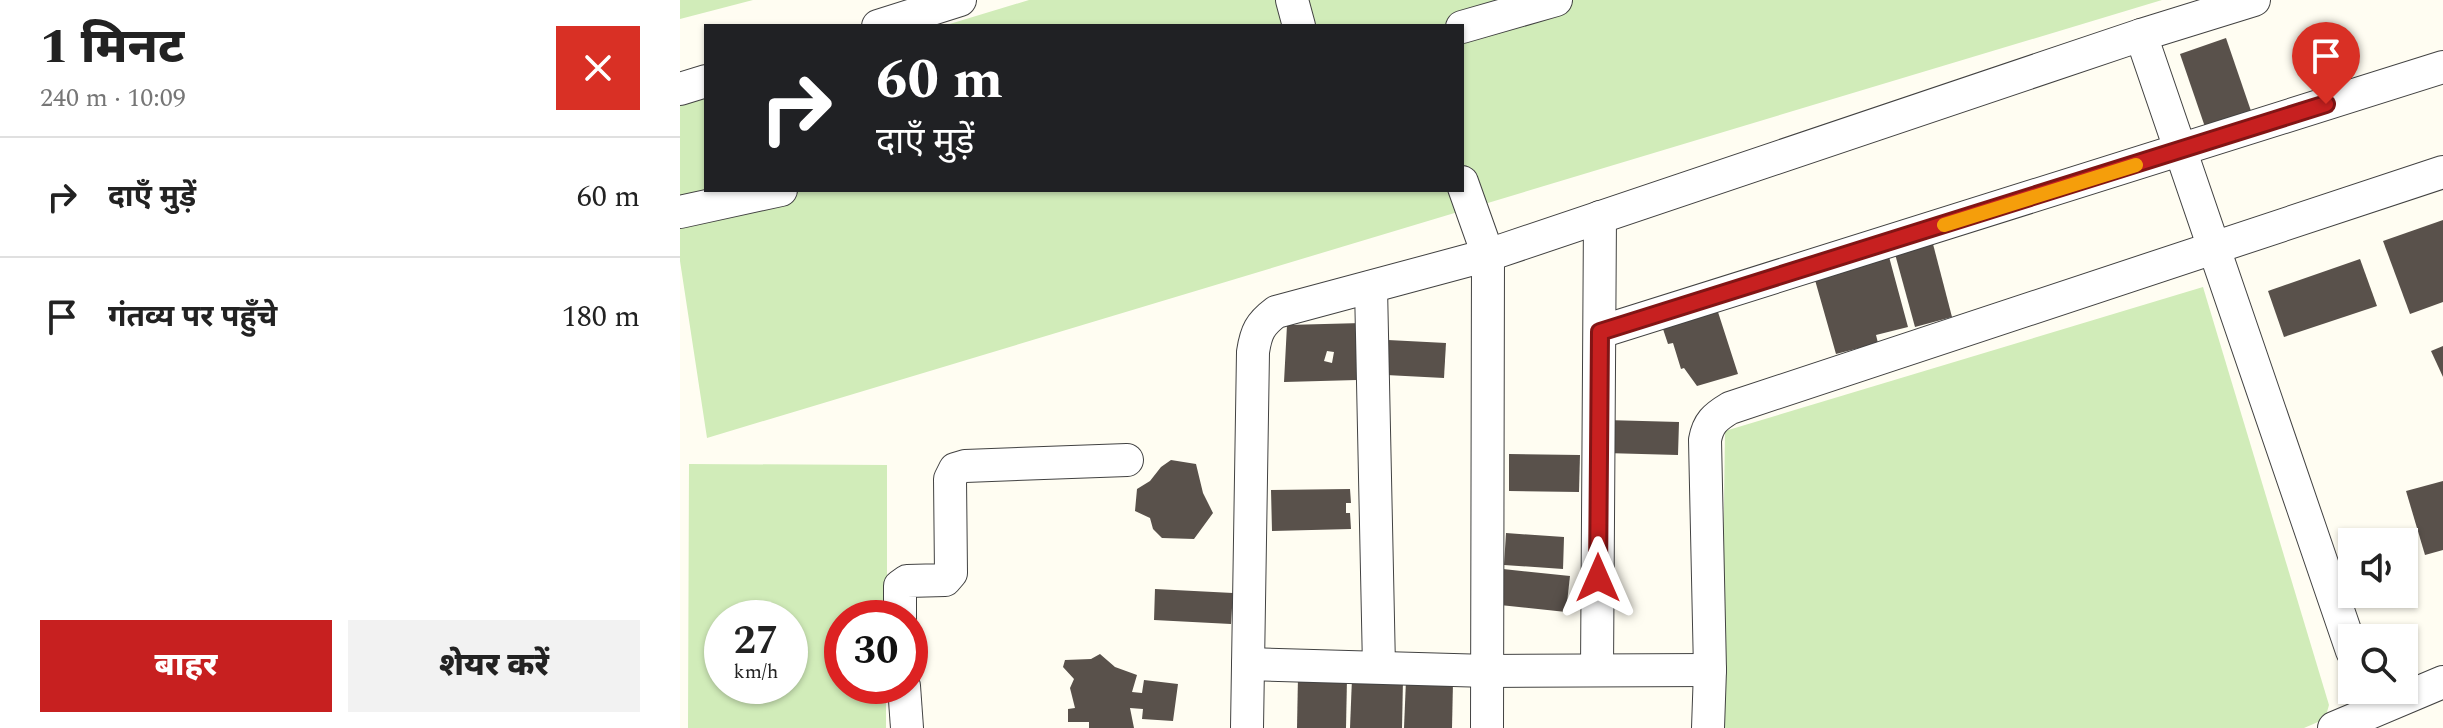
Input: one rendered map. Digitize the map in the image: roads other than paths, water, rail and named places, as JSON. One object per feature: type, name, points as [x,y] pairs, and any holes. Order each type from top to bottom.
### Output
[{"type":"street","points":[[884,24],[960,0]]},
{"type":"street","points":[[1292,0],[1298,24]]},
{"type":"street","points":[[1464,26],[1556,0]]},
{"type":"street","points":[[1247,728],[1255,335],[1262,323],[1276,312],[1488,255],[2141,35],[2254,0]]},
{"type":"street","points":[[2141,35],[2343,624]]},
{"type":"street","points":[[1600,332],[2443,67]]},
{"type":"street","points":[[680,89],[704,82]]},
{"type":"street","points":[[1708,728],[1710,670],[1705,440],[1707,426],[1716,416],[1730,408],[2443,172]]},
{"type":"street","points":[[1464,188],[1488,255],[1487,728]]},
{"type":"street","points":[[680,212],[772,192]]},
{"type":"street","points":[[1597,670],[1600,217]]},
{"type":"street","points":[[1371,287],[1379,667]]},
{"type":"street","points":[[900,600],[900,586],[907,581],[945,580],[951,573],[950,479],[955,469],[965,466],[1127,460]]},
{"type":"street","points":[[1248,664],[1488,671],[1710,670]]},
{"type":"street","points":[[2418,688],[2443,682]]},
{"type":"street","points":[[905,704],[907,728]]},
{"type":"street","points":[[2334,728],[2365,704]]}]
